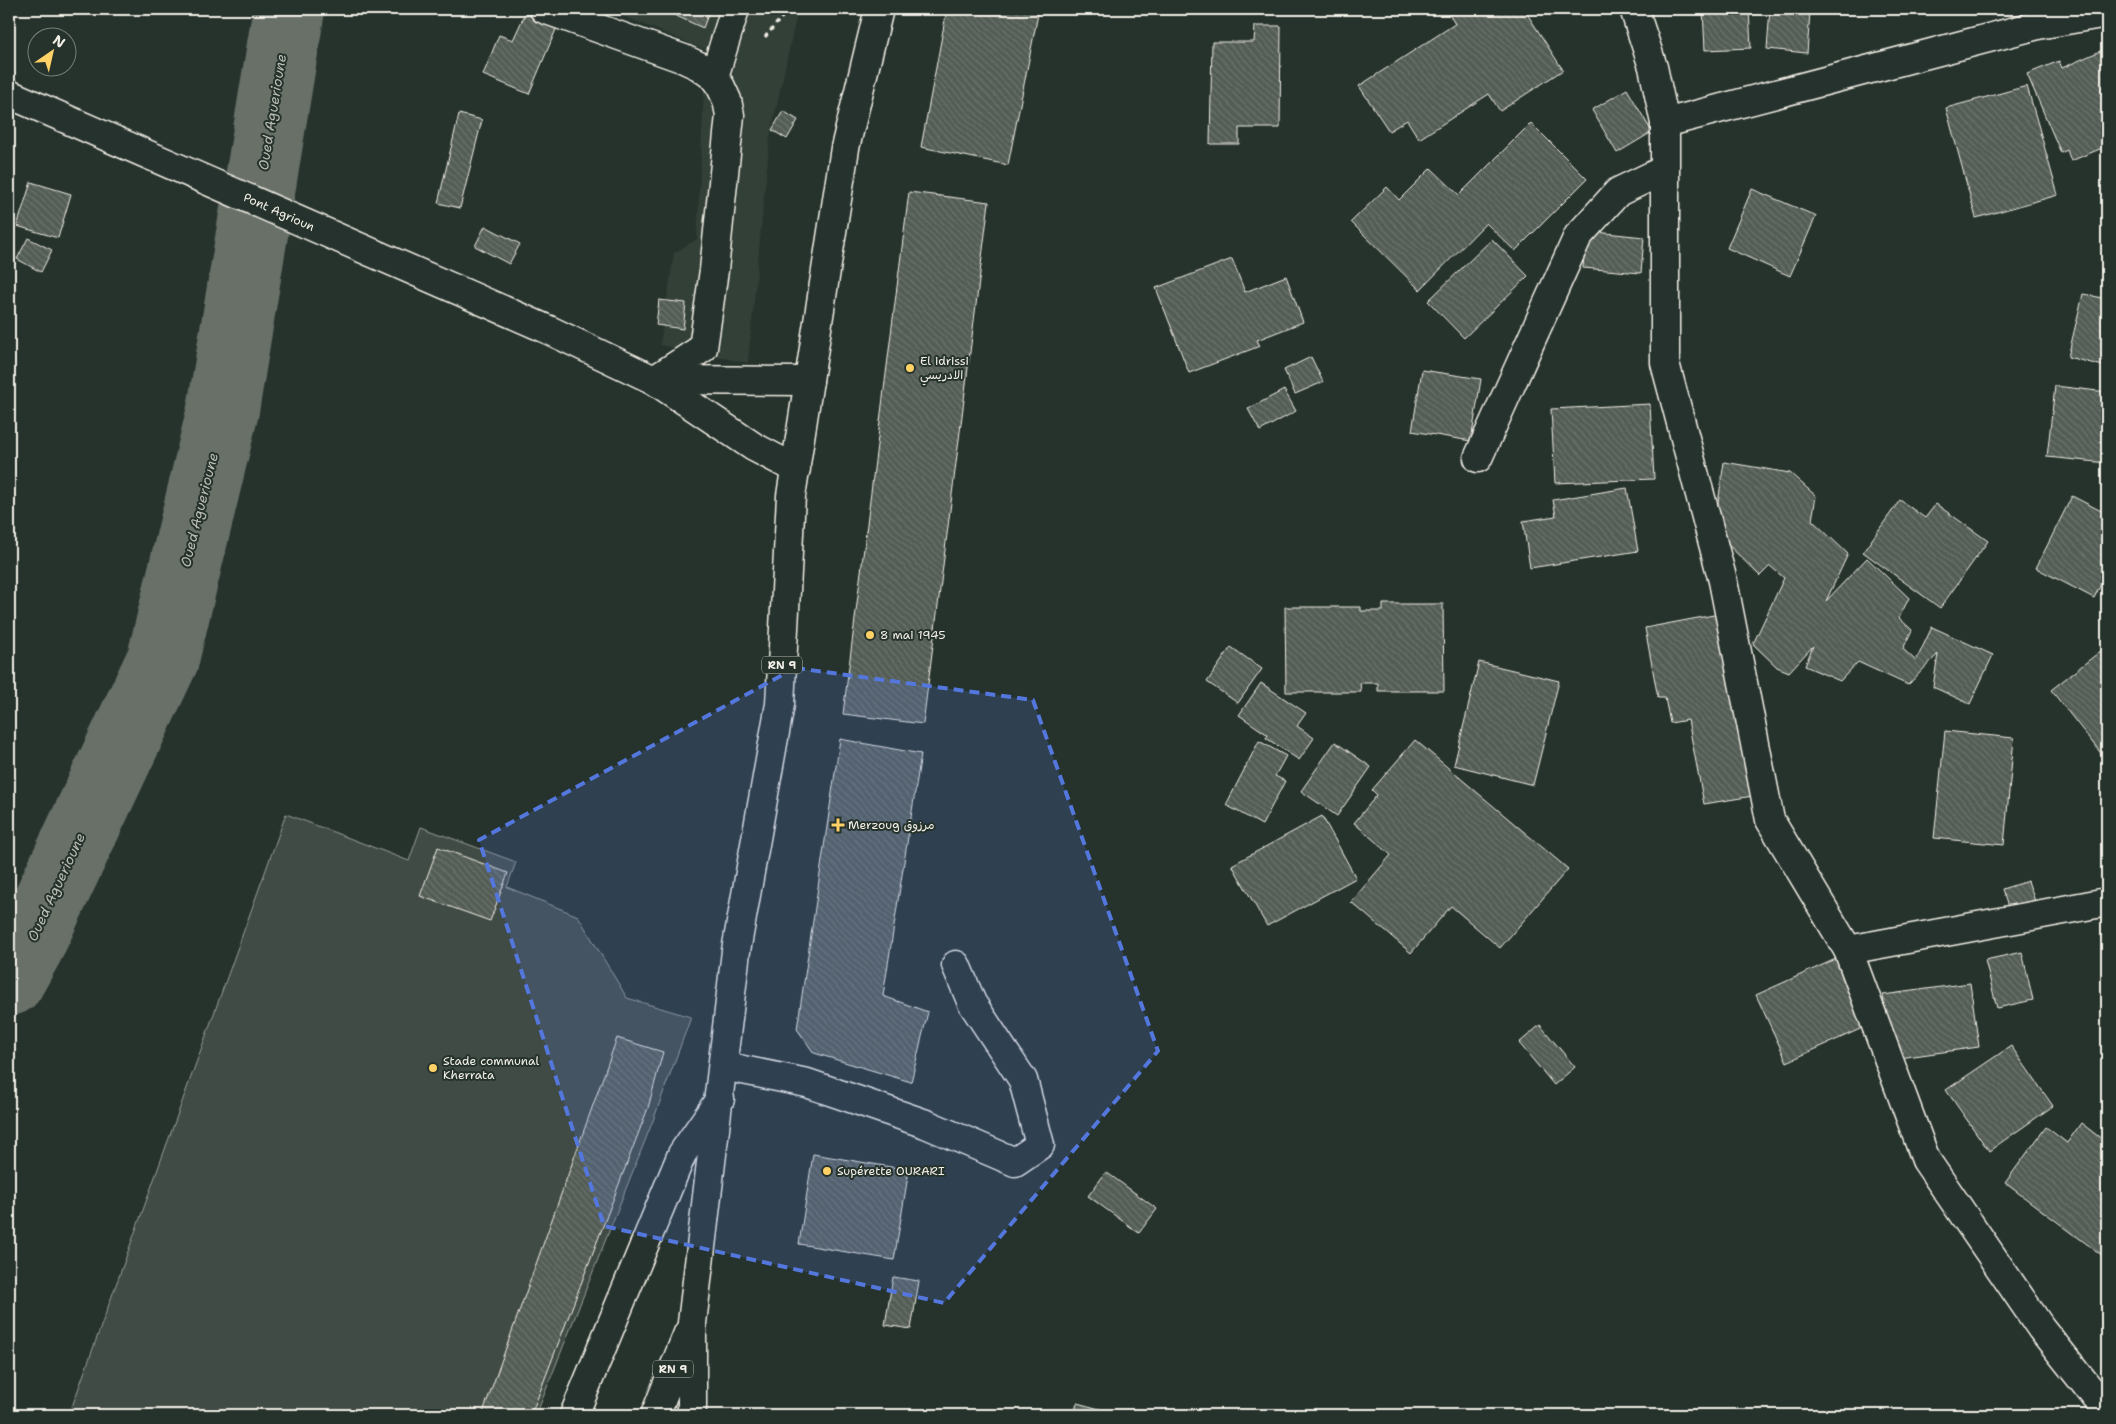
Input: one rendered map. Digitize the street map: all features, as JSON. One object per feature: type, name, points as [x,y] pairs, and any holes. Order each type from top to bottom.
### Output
[{"type":"street","points":[[544,9],[684,59],[714,77],[727,100],[730,115],[714,270],[703,348],[654,380]]},
{"type":"street","points":[[714,77],[735,9]]},
{"type":"street","name":"RN 9","points":[[690,1415],[692,1408],[692,1323],[736,951],[780,704],[791,496],[845,148],[879,9]]},
{"type":"street","points":[[1634,9],[1653,67],[1665,123],[1665,364],[1722,581],[1770,820],[1848,950],[1926,1160],[2041,1328],[2107,1411]]},
{"type":"street","points":[[1665,123],[2038,25],[2107,13]]},
{"type":"street","name":"Pont Agrioun","points":[[9,94],[548,330],[654,380],[754,448],[796,469]]},
{"type":"street","points":[[1478,458],[1578,236],[1618,192],[1664,170]]},
{"type":"street","points":[[654,380],[809,381]]},
{"type":"street","points":[[1848,950],[2107,902]]},
{"type":"street","points":[[723,1066],[807,1083],[926,1124],[1015,1162],[1040,1145],[1022,1080],[972,1003],[956,965]]},
{"type":"street","points":[[574,1415],[682,1154],[720,1099]]},
{"type":"street","name":"RN 9","points":[[655,1415],[692,1323]]},
{"type":"highlighted area","points":[[795,668],[1033,700],[1158,1051],[944,1303],[604,1226],[479,840]]},
{"type":"shaded area","points":[[606,9],[798,9],[770,136],[748,363],[660,345],[674,253],[697,239],[706,50]]},
{"type":"shaded area","name":"Stade communal Kherrata","points":[[286,814],[409,861],[421,827],[516,862],[507,887],[578,916],[627,998],[691,1017],[654,1118],[536,1415],[69,1415]]},
{"type":"building","points":[[661,9],[710,9],[703,28]]},
{"type":"building","points":[[947,9],[1039,9],[1008,165],[921,147]]},
{"type":"building","points":[[1457,9],[1524,9],[1563,70],[1500,111],[1489,94],[1419,139],[1407,120],[1389,131],[1359,86],[1455,24],[1449,14]]},
{"type":"building","points":[[1703,9],[1749,9],[1751,48],[1705,50]]},
{"type":"building","points":[[1770,9],[1810,12],[1807,53],[1767,49]]},
{"type":"building","points":[[525,14],[557,27],[529,94],[483,75],[499,35],[513,40]]},
{"type":"building","points":[[1255,26],[1281,26],[1280,128],[1239,128],[1239,144],[1210,144],[1212,42],[1254,42]]},
{"type":"building","points":[[2107,48],[2107,146],[2071,161],[2067,150],[2061,153],[2027,74],[2059,61],[2062,68]]},
{"type":"building","points":[[2027,86],[2058,195],[1976,218],[1946,108]]},
{"type":"building","points":[[1627,89],[1652,132],[1617,153],[1592,110]]},
{"type":"building","points":[[783,111],[798,120],[787,139],[772,130]]},
{"type":"building","points":[[459,114],[482,120],[460,208],[438,203]]},
{"type":"building","points":[[1531,123],[1587,179],[1515,251],[1486,223],[1420,290],[1351,222],[1387,187],[1399,200],[1431,168],[1459,195]]},
{"type":"building","points":[[31,182],[71,194],[58,238],[17,226]]},
{"type":"building","points":[[1752,189],[1816,216],[1790,276],[1727,248]]},
{"type":"building","points":[[909,192],[989,202],[923,724],[843,714]]},
{"type":"building","points":[[485,226],[520,244],[509,264],[475,246]]},
{"type":"building","points":[[1586,231],[1644,237],[1641,273],[1583,268]]},
{"type":"building","points":[[28,238],[52,250],[41,272],[17,259]]},
{"type":"building","points":[[1492,239],[1528,276],[1464,338],[1428,301]]},
{"type":"building","points":[[1232,259],[1245,292],[1286,276],[1303,322],[1257,340],[1260,346],[1189,373],[1156,288]]},
{"type":"building","points":[[2083,294],[2107,299],[2107,367],[2068,357]]},
{"type":"building","points":[[659,300],[686,303],[683,329],[656,325]]},
{"type":"building","points":[[1311,357],[1323,382],[1295,394],[1284,370]]},
{"type":"building","points":[[1422,370],[1481,379],[1471,441],[1412,431]]},
{"type":"building","points":[[2055,386],[2107,392],[2107,463],[2047,457]]},
{"type":"building","points":[[1284,390],[1296,411],[1260,431],[1248,409]]},
{"type":"building","points":[[1650,404],[1654,479],[1555,483],[1551,409]]},
{"type":"building","points":[[1724,462],[1790,473],[1816,496],[1812,520],[1848,554],[1826,601],[1867,558],[1909,598],[1899,618],[1912,630],[1903,649],[1916,661],[1932,627],[1993,655],[1970,704],[1933,687],[1938,654],[1908,685],[1858,662],[1840,681],[1805,666],[1813,646],[1789,672],[1777,667],[1753,644],[1784,578],[1770,566],[1760,576],[1714,531]]},
{"type":"building","points":[[1627,488],[1638,551],[1530,568],[1523,521],[1556,516],[1553,500]]},
{"type":"building","points":[[2072,496],[2107,514],[2107,572],[2094,598],[2036,568]]},
{"type":"building","points":[[1900,500],[1925,518],[1936,504],[1988,541],[1940,608],[1863,552]]},
{"type":"building","points":[[1383,604],[1443,604],[1444,691],[1378,691],[1378,683],[1360,683],[1361,692],[1286,692],[1285,607],[1361,607],[1361,611],[1383,611]]},
{"type":"building","points":[[1719,614],[1753,796],[1704,804],[1688,720],[1670,723],[1665,698],[1658,698],[1645,628]]},
{"type":"building","points":[[2107,646],[2107,761],[2051,690]]},
{"type":"building","points":[[1231,647],[1262,669],[1238,703],[1207,682]]},
{"type":"building","points":[[1479,662],[1559,681],[1533,785],[1454,765]]},
{"type":"building","points":[[1261,683],[1306,713],[1297,726],[1314,738],[1299,760],[1266,738],[1268,735],[1239,715]]},
{"type":"building","points":[[1945,731],[2014,738],[2004,845],[1934,838]]},
{"type":"building","points":[[840,739],[921,754],[883,996],[928,1012],[911,1082],[814,1053],[797,1029]]},
{"type":"building","points":[[1415,740],[1568,869],[1500,948],[1451,906],[1411,953],[1351,902],[1391,855],[1354,823],[1377,795],[1372,790]]},
{"type":"building","points":[[1259,741],[1286,756],[1275,776],[1285,781],[1262,825],[1226,805]]},
{"type":"building","points":[[1335,742],[1371,767],[1337,816],[1301,791]]},
{"type":"building","points":[[1322,816],[1356,878],[1267,926],[1232,865]]},
{"type":"building","points":[[438,847],[508,873],[490,921],[420,896]]},
{"type":"building","points":[[2028,881],[2037,907],[2011,916],[2002,889]]},
{"type":"building","points":[[2022,952],[2033,1000],[1997,1008],[1985,960]]},
{"type":"building","points":[[1838,958],[1869,1025],[1787,1062],[1756,995]]},
{"type":"building","points":[[1970,983],[1979,1047],[1892,1059],[1883,995]]},
{"type":"building","points":[[1540,1025],[1575,1067],[1554,1085],[1519,1043]]},
{"type":"building","points":[[617,1038],[663,1052],[648,1108],[531,1415],[482,1415]]},
{"type":"building","points":[[2011,1046],[2053,1106],[1989,1151],[1946,1090]]},
{"type":"building","points":[[2081,1123],[2107,1143],[2107,1259],[2005,1183],[2046,1127],[2067,1143]]},
{"type":"building","points":[[813,1154],[909,1170],[894,1260],[799,1244]]},
{"type":"building","points":[[1106,1172],[1157,1209],[1139,1233],[1088,1196]]},
{"type":"building","points":[[893,1277],[919,1281],[911,1329],[885,1325]]},
{"type":"building","points":[[1077,1403],[1122,1415],[1074,1415]]},
{"type":"waterway","name":"Oued Aguerioune","points":[[9,980],[29,944],[163,659],[223,410],[289,9]]},
{"type":"place","name":"El idrissi الادريسي","points":[[910,368]]},
{"type":"place","name":"8 mai 1945","points":[[870,635]]},
{"type":"place","name":"Merzoug مرزوق","points":[[838,825]]},
{"type":"place","name":"Stade communal Kherrata","points":[[433,1068]]},
{"type":"place","name":"Supérette OURARI","points":[[827,1171]]}]
